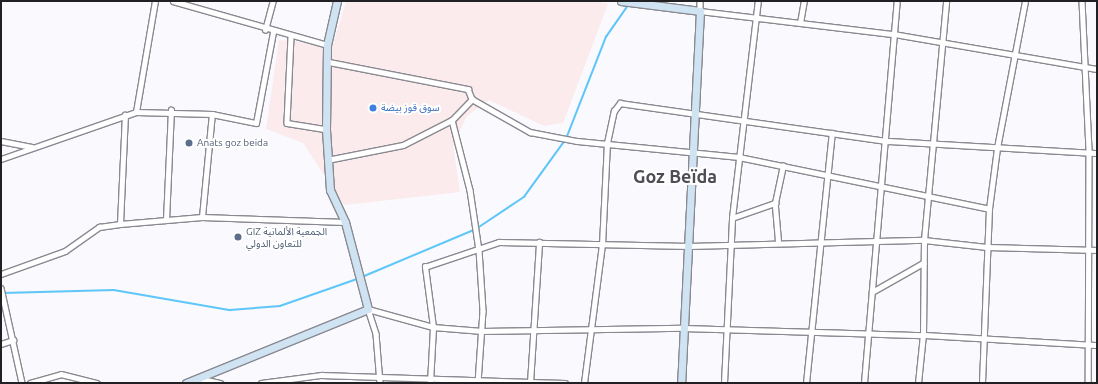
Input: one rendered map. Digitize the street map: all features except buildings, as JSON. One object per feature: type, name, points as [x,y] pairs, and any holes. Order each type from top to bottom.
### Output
[{"type":"main road","points":[[186,383],[368,309],[345,222],[330,190],[326,129],[329,62],[327,45],[337,1]]},
{"type":"main road","points":[[621,1],[700,11],[693,116],[689,246],[683,328],[681,383]]},
{"type":"street","points":[[136,112],[155,1]]},
{"type":"street","points":[[173,1],[266,30],[327,45]]},
{"type":"street","points":[[266,30],[273,1]]},
{"type":"street","points":[[700,1],[700,11],[894,34],[1012,57],[1097,69]]},
{"type":"street","points":[[724,383],[724,330],[732,218],[758,1]]},
{"type":"street","points":[[800,23],[804,1]]},
{"type":"street","points":[[864,383],[872,292],[884,188],[894,34],[898,1]]},
{"type":"street","points":[[918,383],[923,335],[924,240],[946,1]]},
{"type":"street","points":[[982,383],[989,209],[997,148],[1012,57],[1025,1]]},
{"type":"street","points":[[1082,1],[1083,67],[1089,152],[1088,383]]},
{"type":"street","points":[[1,159],[136,112],[171,110],[212,114],[256,122],[273,32]]},
{"type":"street","points":[[291,37],[287,123],[326,129]]},
{"type":"street","points":[[329,62],[468,89],[472,99],[530,132],[607,143],[692,150],[739,157],[989,209]]},
{"type":"street","points":[[327,160],[388,150],[452,120],[472,99]]},
{"type":"street","points":[[584,383],[602,244],[607,143],[614,111],[620,103],[744,124],[832,133],[887,141],[932,145],[1097,153]]},
{"type":"street","points":[[166,220],[171,110]]},
{"type":"street","points":[[202,217],[212,114]]},
{"type":"street","points":[[120,224],[125,115]]},
{"type":"street","points":[[452,120],[470,190],[479,250],[482,331],[478,381]]},
{"type":"street","points":[[806,383],[826,174],[832,133]]},
{"type":"street","points":[[1,141],[31,148]]},
{"type":"street","points":[[778,241],[775,203],[783,166]]},
{"type":"street","points":[[732,218],[775,203]]},
{"type":"street","points":[[1,274],[65,252],[99,227],[202,217],[345,222]]},
{"type":"street","points":[[430,383],[433,327],[426,265],[479,250],[499,242],[689,246],[731,245],[778,241],[819,242],[924,240],[987,247],[1097,250]]},
{"type":"street","points":[[530,382],[539,242]]},
{"type":"street","points":[[872,292],[923,263]]},
{"type":"street","points":[[1,288],[22,383]]},
{"type":"street","points":[[368,309],[433,327],[482,331],[533,333],[683,328],[868,335],[923,335],[1097,345]]},
{"type":"street","points":[[368,309],[376,334],[380,383]]},
{"type":"street","points":[[1,344],[13,340]]},
{"type":"street","points":[[30,383],[61,374],[97,383]]},
{"type":"street","points":[[260,383],[282,382],[321,375],[430,377],[478,381],[565,383]]},
{"type":"street","points":[[198,378],[220,383]]},
{"type":"shaded area","name":"سوق قوز بيضة","points":[[346,1],[595,1],[608,4],[563,123],[544,126],[489,100],[467,116],[453,145],[460,192],[344,205],[303,143],[266,129],[279,40],[333,45]]},
{"type":"waterway","points":[[362,277],[476,229],[524,197],[566,139],[606,37],[629,4]]},
{"type":"waterway","points":[[3,293],[114,290],[230,310],[280,306],[357,279]]},
{"type":"place","name":"سوق قوز بيضة","points":[[373,108]]},
{"type":"place","name":"Anats goz beida","points":[[189,143]]},
{"type":"place","name":"GIZ الجمعية الألمانية للتعاون الدولي","points":[[238,237]]},
{"type":"district","name":"Goz Beïda","points":[[675,176]]}]
